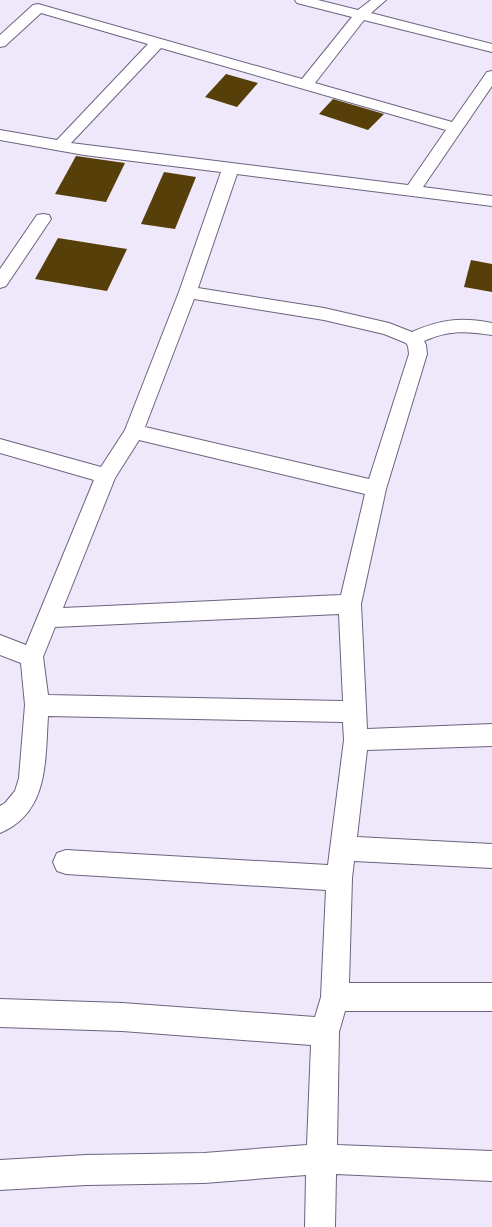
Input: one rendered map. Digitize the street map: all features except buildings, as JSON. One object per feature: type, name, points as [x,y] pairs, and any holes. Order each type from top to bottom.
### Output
[{"type":"street","points":[[302,0],[492,48]]},
{"type":"street","points":[[306,84],[361,16],[379,0]]},
{"type":"street","points":[[0,43],[44,4],[158,42],[456,128]]},
{"type":"street","points":[[60,146],[158,42]]},
{"type":"street","points":[[413,190],[492,75]]},
{"type":"street","points":[[0,135],[60,146],[492,201]]},
{"type":"street","points":[[0,821],[14,811],[25,797],[31,778],[37,705],[32,657],[106,476],[134,432],[188,292],[231,167]]},
{"type":"street","points":[[1,277],[43,219]]},
{"type":"street","points":[[188,292],[324,314],[389,329],[412,339],[417,345],[418,354],[376,489],[350,604],[356,740],[338,878],[335,997],[326,1032],[320,1227]]},
{"type":"street","points":[[412,339],[446,325],[468,325],[492,329]]},
{"type":"street","points":[[134,432],[376,489]]},
{"type":"street","points":[[0,446],[106,476]]},
{"type":"street","points":[[48,618],[350,604]]},
{"type":"street","points":[[0,645],[32,657]]},
{"type":"street","points":[[37,705],[355,712]]},
{"type":"street","points":[[356,740],[492,736]]},
{"type":"street","points":[[343,848],[492,856]]},
{"type":"street","points":[[66,862],[338,878]]},
{"type":"street","points":[[335,997],[492,997]]},
{"type":"street","points":[[0,1013],[55,1013],[134,1017],[326,1032]]},
{"type":"street","points":[[0,1175],[86,1170],[204,1168],[321,1160],[492,1166]]}]
